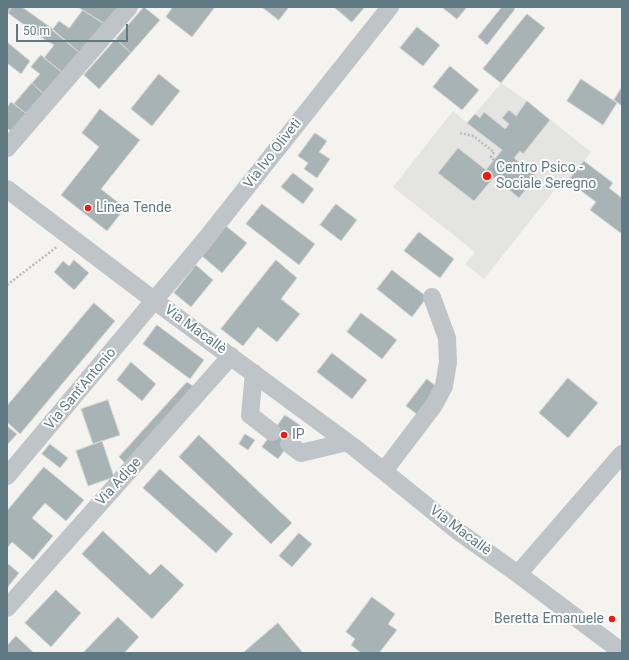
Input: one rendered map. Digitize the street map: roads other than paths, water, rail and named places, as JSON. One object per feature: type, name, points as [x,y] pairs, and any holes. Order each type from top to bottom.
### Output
[{"type":"street","points":[[7,148],[129,7]]},
{"type":"street","name":"Via Ivo Oliveti","points":[[155,301],[390,7]]},
{"type":"street","name":"Via Macallè","points":[[7,189],[155,301],[347,442],[459,532],[622,652]]},
{"type":"street","points":[[384,471],[430,410],[444,386],[448,362],[448,338],[432,297]]},
{"type":"street","name":"Via Sant'Antonio","points":[[7,476],[155,301]]},
{"type":"street","name":"Via Adige","points":[[7,608],[231,356]]},
{"type":"street","points":[[254,373],[250,415],[272,432]]},
{"type":"street","points":[[288,444],[300,453],[347,442]]},
{"type":"street","points":[[518,574],[622,454]]},
{"type":"place","name":"Centro Psico - Sociale Seregno","points":[[487,176]]},
{"type":"place","name":"Linea Tende","points":[[88,208]]},
{"type":"place","name":"IP","points":[[284,435]]},
{"type":"place","name":"Beretta Emanuele","points":[[612,619]]}]
